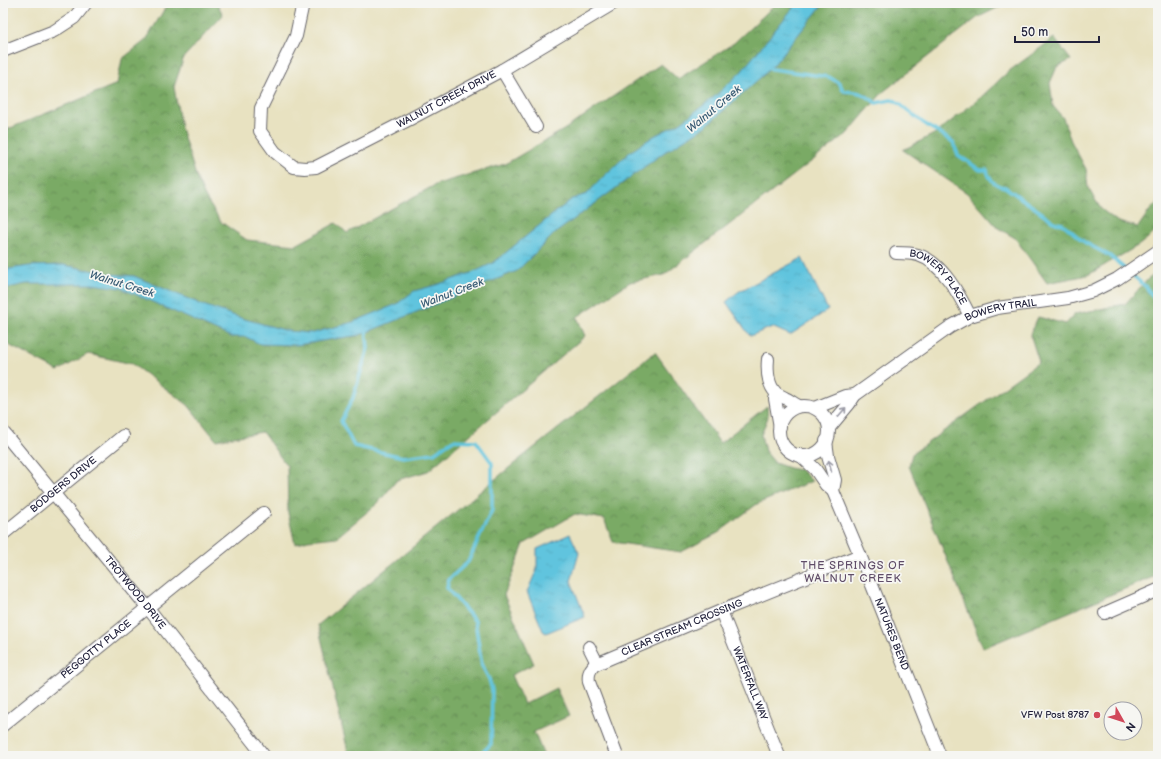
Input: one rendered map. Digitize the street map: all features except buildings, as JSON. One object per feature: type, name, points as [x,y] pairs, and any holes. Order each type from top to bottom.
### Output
[{"type":"street","points":[[3,52],[54,31],[74,18],[86,3]]},
{"type":"street","name":"WALNUT CREEK DRIVE","points":[[303,3],[296,36],[261,108],[260,131],[275,152],[294,167],[305,168],[316,167],[502,70],[614,3]]},
{"type":"street","points":[[502,70],[536,127]]},
{"type":"street","name":"BOWERY PLACE","points":[[896,253],[919,255],[933,264],[953,286],[970,316]]},
{"type":"street","name":"BOWERY TRAIL","points":[[829,428],[855,395],[950,327],[970,316],[997,308],[1068,298],[1098,288],[1116,279],[1153,254]]},
{"type":"street","points":[[768,359],[767,368],[771,385],[777,394],[799,406]]},
{"type":"street","points":[[777,394],[775,399],[780,427]]},
{"type":"street","name":"BOWERY TRAIL","points":[[815,408],[844,396],[855,395]]},
{"type":"street","points":[[799,406],[815,408],[825,416],[829,428],[826,441],[814,454],[806,456],[790,451],[780,438],[781,421],[792,409],[799,406]]},
{"type":"street","name":"TROTWOOD DRIVE","points":[[3,432],[148,608],[260,754]]},
{"type":"street","name":"BODGERS DRIVE","points":[[3,534],[124,436]]},
{"type":"street","name":"NATURES BEND","points":[[826,441],[834,480],[834,491],[940,756]]},
{"type":"street","name":"NATURES BEND","points":[[800,455],[814,469],[826,485],[834,491]]},
{"type":"street","name":"PEGGOTTY PLACE","points":[[3,725],[264,513]]},
{"type":"street","name":"CLEAR STREAM CROSSING","points":[[597,663],[860,555]]},
{"type":"street","points":[[1105,613],[1158,590]]},
{"type":"street","name":"WATERFALL WAY","points":[[721,612],[779,756]]},
{"type":"street","points":[[589,647],[597,663],[590,670],[589,682],[617,756]]},
{"type":"green space","points":[[168,3],[217,3],[223,15],[184,57],[174,87],[181,128],[197,179],[205,197],[221,222],[247,240],[296,245],[336,223],[347,233],[437,184],[505,164],[565,129],[661,64],[678,79],[734,43],[777,3],[1007,3],[977,18],[883,92],[847,134],[664,275],[630,282],[577,317],[585,336],[428,471],[397,480],[378,503],[337,537],[308,540],[295,544],[288,513],[287,466],[262,432],[216,440],[188,405],[132,364],[88,354],[58,371],[3,342],[3,131],[117,84],[122,59],[146,40]]},
{"type":"green space","points":[[1054,38],[1071,60],[1057,67],[1050,83],[1053,106],[1063,118],[1071,141],[1086,169],[1088,188],[1101,209],[1118,222],[1138,227],[1150,210],[1158,202],[1158,230],[1139,245],[1088,275],[1047,283],[1015,238],[998,228],[967,193],[903,150],[936,133],[980,98],[1009,71]]},
{"type":"green space","points":[[1158,272],[1158,575],[983,648],[909,466],[912,454],[1039,362],[1030,334],[1038,317],[1066,324],[1075,314],[1125,304],[1147,280]]},
{"type":"green space","points":[[655,352],[720,443],[767,406],[768,417],[761,435],[765,451],[775,463],[801,470],[812,481],[757,504],[718,533],[681,552],[613,542],[604,519],[575,514],[524,544],[504,595],[534,664],[511,675],[524,704],[556,688],[569,716],[534,732],[544,756],[349,756],[318,625],[516,462]]},
{"type":"water","name":"Walnut Creek","points":[[797,3],[824,3],[771,68],[705,127],[663,153],[554,234],[517,271],[360,335],[297,345],[260,344],[246,337],[231,337],[121,288],[92,284],[26,284],[3,289],[3,270],[29,266],[64,265],[110,274],[134,276],[203,305],[241,318],[288,331],[313,333],[353,322],[397,304],[414,291],[474,272],[493,263],[572,199],[587,194],[630,152],[654,136],[680,123],[713,98],[741,72]]},
{"type":"water","points":[[802,258],[828,310],[790,335],[772,327],[750,336],[726,302],[738,292]]},
{"type":"water","points":[[570,534],[579,553],[571,581],[585,617],[546,633],[543,631],[527,592],[537,569],[537,549]]},
{"type":"waterway","points":[[765,68],[829,77],[839,83],[844,91],[862,94],[876,103],[891,100],[896,101],[922,122],[953,142],[958,155],[980,170],[987,170],[989,177],[996,184],[1005,187],[1056,223],[1063,224],[1084,242],[1110,256],[1146,287],[1158,304]]},
{"type":"waterway","points":[[366,329],[368,348],[353,398],[341,421],[354,446],[403,457],[434,453],[453,440],[476,441],[492,463],[492,510],[468,562],[449,579],[447,588],[475,621],[482,666],[489,679],[492,690],[491,744],[479,756]]},
{"type":"place","name":"VFW Post 8787","points":[[1097,715]]},
{"type":"district","name":"THE SPRINGS OF WALNUT CREEK","points":[[853,571]]}]
